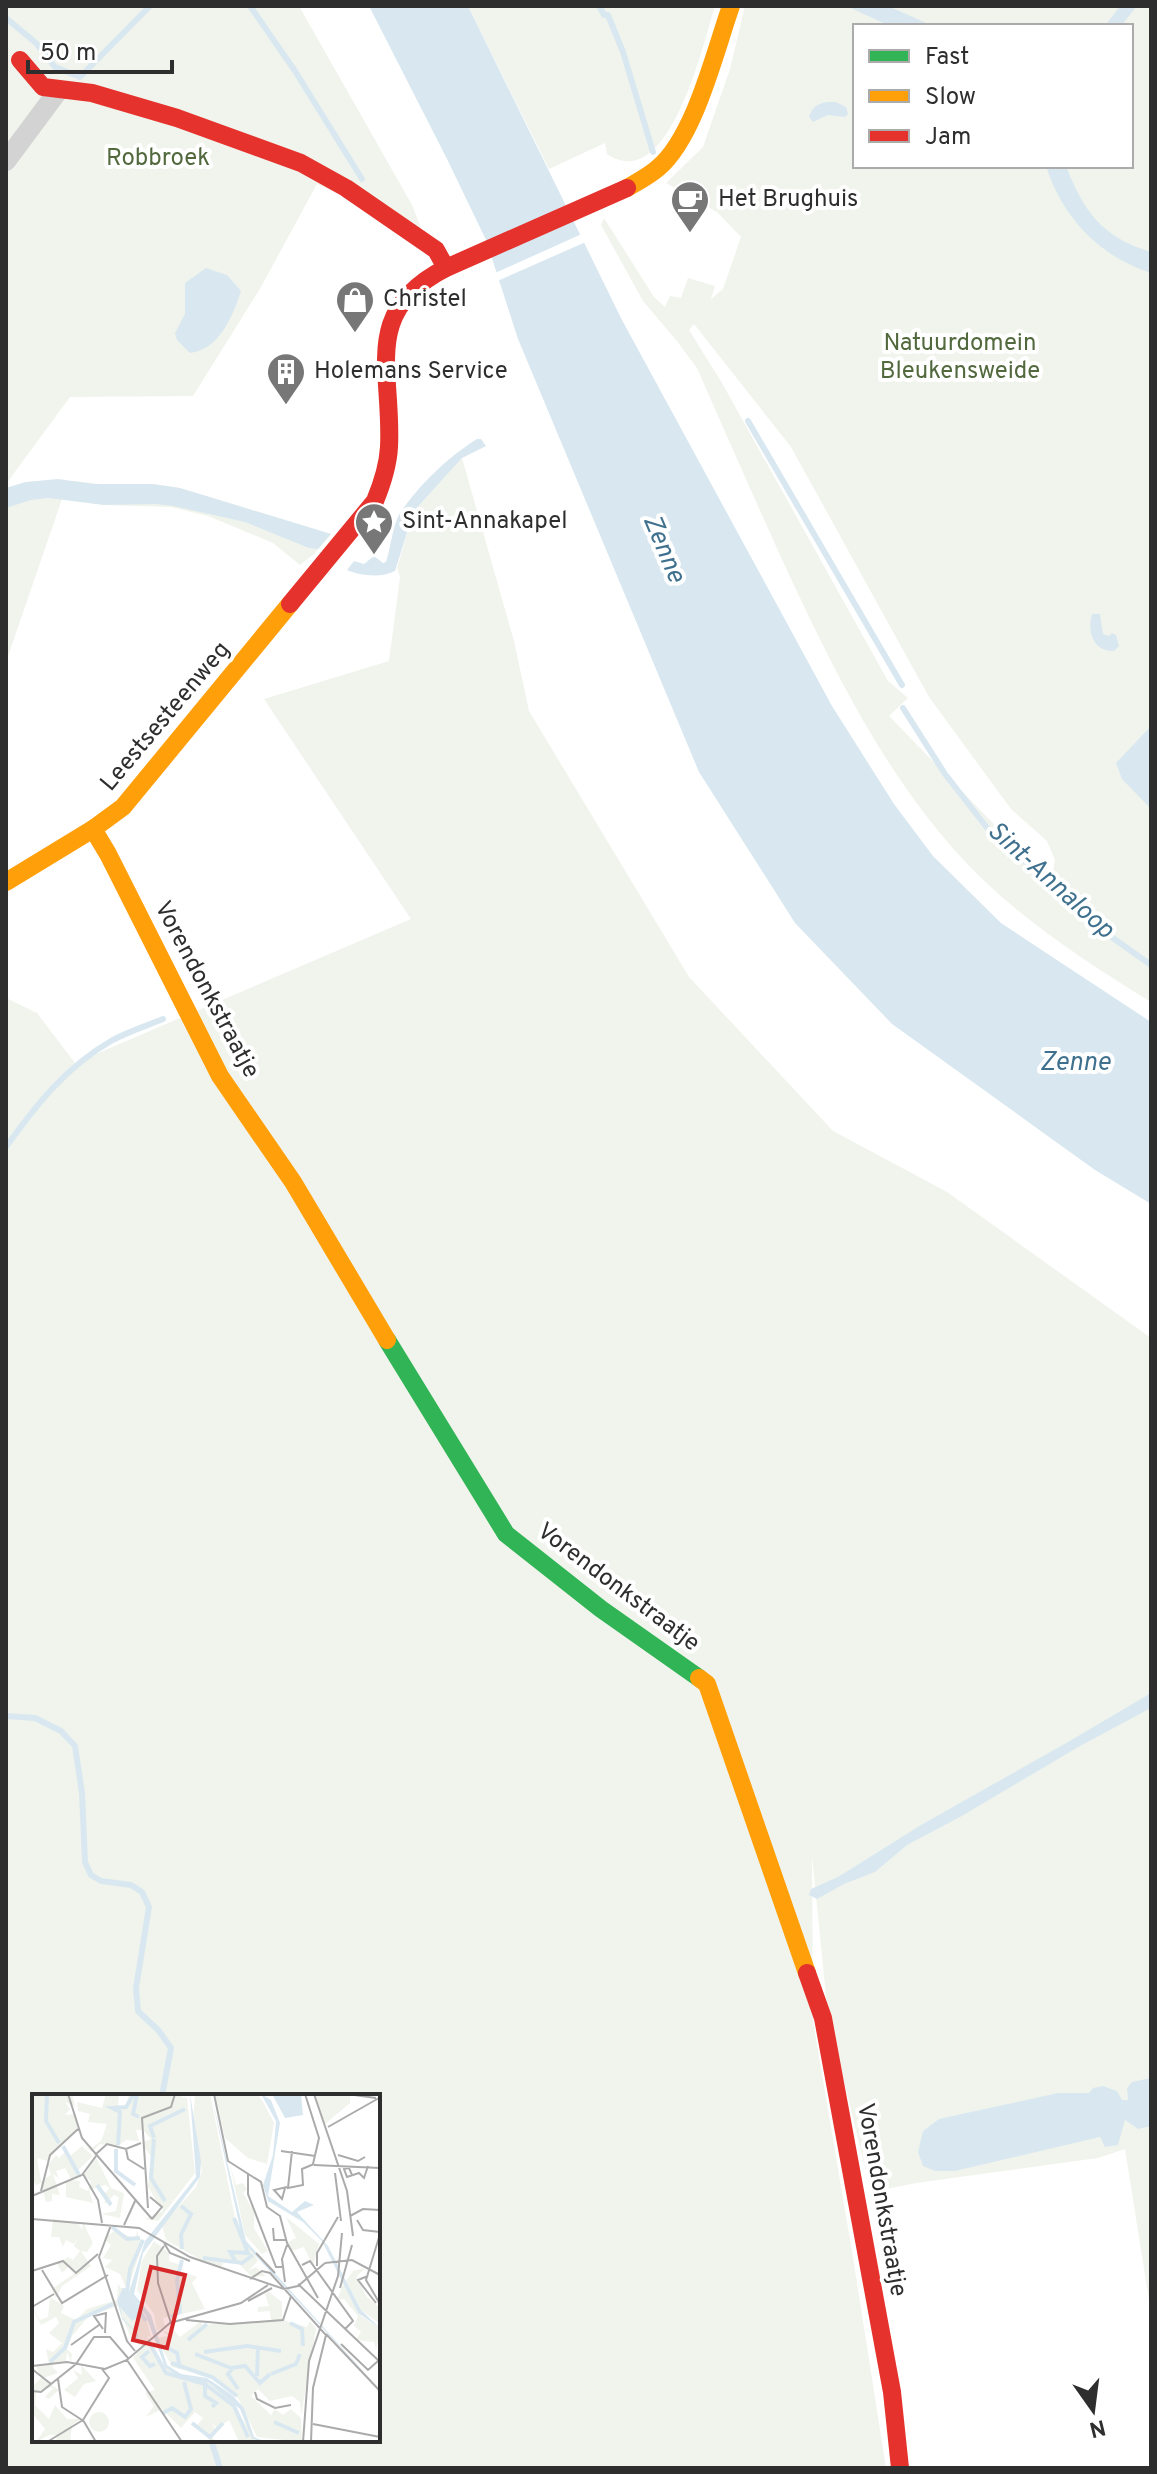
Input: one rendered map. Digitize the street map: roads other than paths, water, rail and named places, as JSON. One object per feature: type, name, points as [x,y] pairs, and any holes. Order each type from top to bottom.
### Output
[{"type":"street","name":"Leestsesteenweg","points":[[6,881],[93,829],[123,807],[375,501],[383,483],[389,441],[385,357],[388,335],[395,314],[412,289],[446,268],[619,194],[660,167],[692,118],[731,6]]},
{"type":"street","points":[[20,60],[43,87],[92,93],[177,118],[301,163],[346,188],[436,250],[446,268]]},
{"type":"street","points":[[6,161],[58,91]]},
{"type":"street","name":"Vorendonkstraatje","points":[[93,829],[220,1076],[293,1182],[506,1534],[601,1609],[707,1684],[823,2018],[892,2392],[900,2468]]},
{"type":"water","name":"Zenne","points":[[369,6],[468,6],[622,320],[832,706],[894,804],[933,856],[1001,923],[1151,1022],[1151,1204],[1095,1170],[892,1024],[795,923],[699,772],[518,339],[486,240]]},
{"type":"water","points":[[846,6],[888,6],[928,24],[886,24]]},
{"type":"water","points":[[1120,6],[1137,6],[1123,24],[1106,24]]},
{"type":"water","points":[[827,102],[846,107],[848,114],[845,117],[828,115],[813,122],[809,117],[812,111]]},
{"type":"water","points":[[1047,168],[1067,168],[1080,197],[1097,221],[1120,239],[1151,252],[1151,273],[1115,257],[1085,233],[1053,185]]},
{"type":"water","points":[[206,268],[227,275],[241,291],[229,321],[217,339],[209,346],[190,353],[177,340],[175,333],[185,314],[185,283]]},
{"type":"water","points":[[477,439],[481,439],[486,446],[462,458],[414,511],[395,571],[371,575],[347,570],[354,561],[364,564],[374,556],[386,562],[400,513],[425,482]]},
{"type":"water","points":[[58,479],[180,488],[331,534],[318,549],[245,522],[173,506],[104,505],[48,498],[6,508],[6,488],[26,482]]},
{"type":"water","points":[[1092,614],[1100,614],[1103,634],[1116,635],[1119,646],[1114,651],[1101,648],[1093,639],[1090,627]]},
{"type":"water","points":[[1151,726],[1151,809],[1122,779],[1116,763]]},
{"type":"water","points":[[1151,1693],[1151,1708],[907,1845],[875,1872],[817,1899],[809,1895],[811,1889],[838,1877],[921,1825]]},
{"type":"water","points":[[1151,2078],[1151,2126],[1138,2129],[1125,2120],[1118,2145],[1105,2147],[1100,2137],[955,2171],[935,2171],[923,2166],[918,2152],[923,2131],[939,2119],[1058,2093],[1089,2093],[1093,2088],[1103,2086],[1117,2091],[1122,2100],[1128,2100],[1127,2088],[1132,2082]]},
{"type":"waterway","points":[[6,18],[36,43],[55,67],[80,77],[150,6]]},
{"type":"waterway","points":[[250,6],[295,71],[362,179]]},
{"type":"waterway","points":[[599,6],[604,15],[608,15],[623,52],[653,152]]},
{"type":"waterway","name":"Sint-Annaloop","points":[[748,421],[902,685]]},
{"type":"waterway","name":"Sint-Annaloop","points":[[903,708],[945,774],[988,829],[1113,938],[1151,965]]},
{"type":"waterway","points":[[6,1147],[41,1102],[80,1063],[117,1038],[163,1019]]},
{"type":"waterway","points":[[6,1716],[35,1718],[61,1731],[75,1746],[82,1793],[85,1862],[91,1875],[101,1881],[131,1885],[142,1892],[149,1907],[136,1988],[138,2011],[171,2048],[162,2094]]},
{"type":"waterway","points":[[212,2442],[220,2468]]},
{"type":"place","name":"Het Brughuis","points":[[690,234]]},
{"type":"place","name":"Christel","points":[[355,334]]},
{"type":"place","name":"Holemans Service","points":[[286,406]]},
{"type":"place","name":"Sint-Annakapel","points":[[374,556]]},
{"type":"park label","name":"Robbroek","points":[[158,159]]},
{"type":"park label","name":"Natuurdomein Bleukensweide","points":[[960,358]]}]
